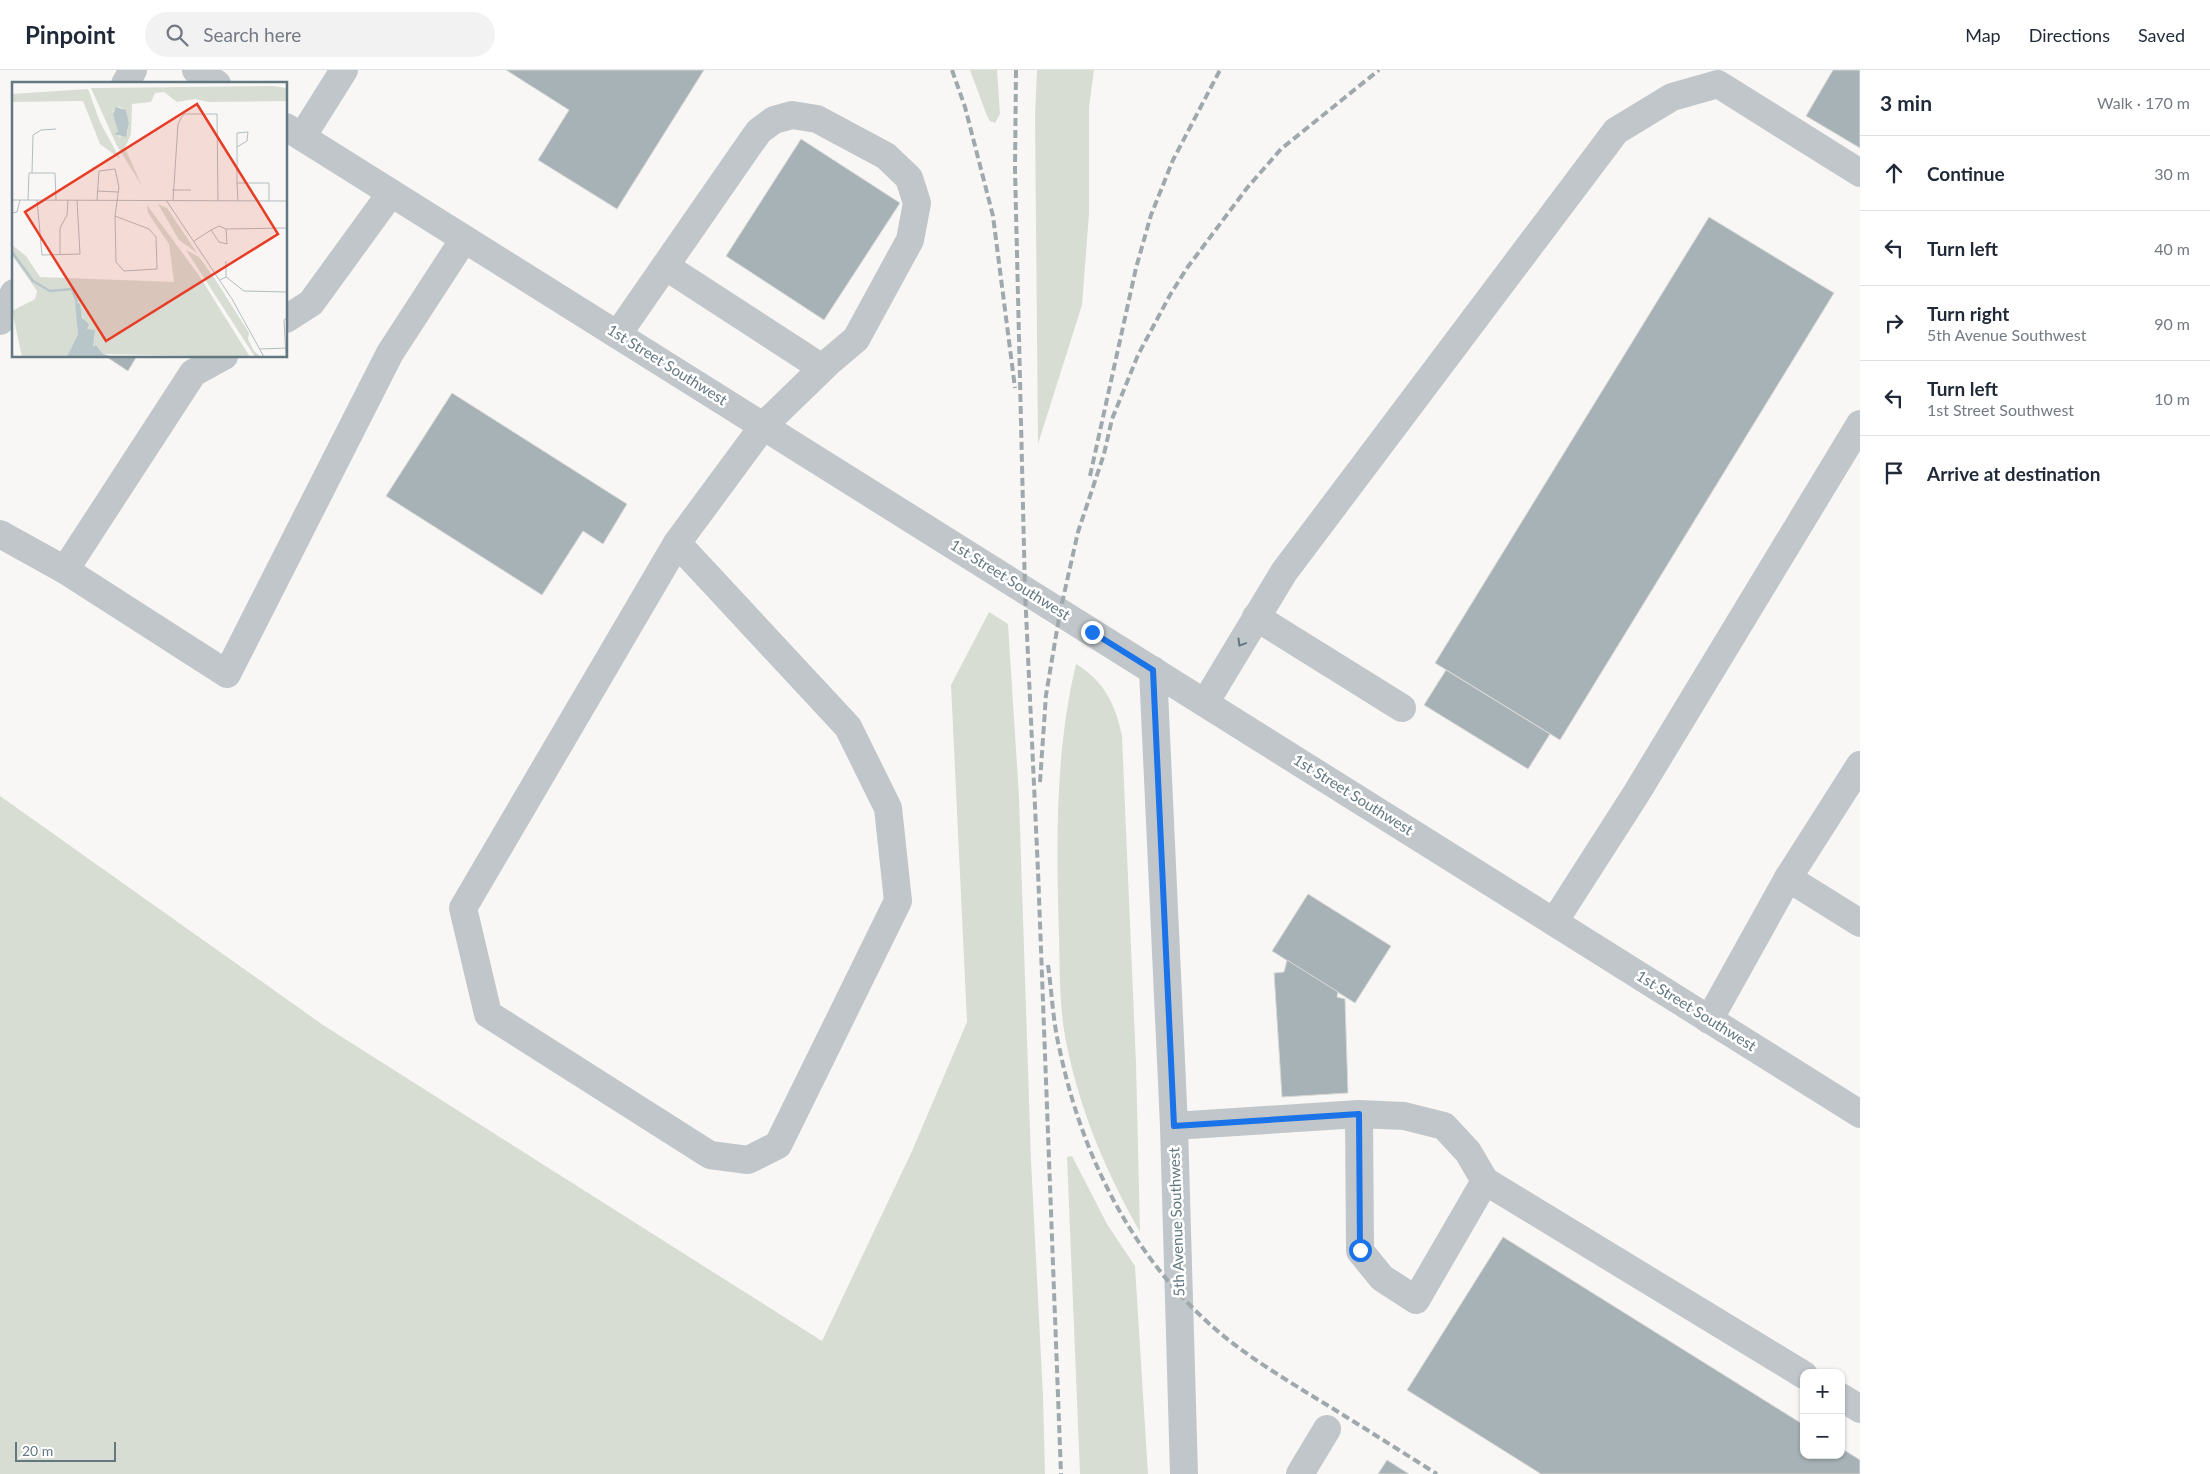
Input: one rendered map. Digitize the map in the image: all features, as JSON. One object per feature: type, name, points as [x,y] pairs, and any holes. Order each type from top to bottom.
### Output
[{"type":"street","points":[[126,82],[133,70]]},
{"type":"street","points":[[196,70],[215,82]]},
{"type":"street","points":[[294,132],[344,70]]},
{"type":"street","points":[[1205,703],[1284,572],[1616,131],[1672,97],[1718,84],[1860,173]]},
{"type":"street","points":[[618,334],[749,144],[760,131],[774,120],[792,115],[817,120],[886,156],[909,178],[917,203],[910,240],[856,339],[822,368],[764,425],[677,543],[463,908],[488,1014],[710,1155],[748,1160],[778,1145],[898,901],[888,808],[848,727],[677,543]]},
{"type":"street","name":"1st Street Southwest","points":[[294,132],[1860,1114]]},
{"type":"street","points":[[288,317],[311,303],[391,192]]},
{"type":"street","points":[[0,534],[66,570],[227,674],[390,353],[464,239]]},
{"type":"street","points":[[665,266],[822,368]]},
{"type":"street","points":[[0,320],[12,297]]},
{"type":"street","points":[[66,570],[193,373],[220,358]]},
{"type":"street","points":[[1554,922],[1636,794],[1860,424]]},
{"type":"street","points":[[1256,617],[1402,708]]},
{"type":"street","name":"5th Avenue Southwest","points":[[1153,670],[1174,1126],[1184,1474]]},
{"type":"street","points":[[1709,1020],[1788,878],[1860,766]]},
{"type":"street","points":[[1788,878],[1860,924]]},
{"type":"street","points":[[1174,1126],[1359,1114],[1404,1116],[1444,1126],[1468,1152],[1485,1181],[1800,1373]]},
{"type":"street","points":[[1359,1114],[1360,1250],[1382,1278],[1416,1300],[1485,1181]]},
{"type":"street","points":[[1845,1400],[1860,1409]]},
{"type":"street","points":[[1300,1474],[1327,1429]]},
{"type":"shaded area","points":[[970,70],[997,70],[1000,114],[995,123],[990,121],[987,116]]},
{"type":"shaded area","points":[[1037,70],[1094,70],[1089,107],[1089,214],[1082,305],[1038,444],[1035,116]]},
{"type":"shaded area","points":[[989,612],[1008,624],[1019,797],[1031,1160],[1045,1474],[0,1474],[0,796],[323,1025],[822,1341],[912,1151],[967,1022],[951,685]]},
{"type":"shaded area","points":[[1076,664],[1094,678],[1107,695],[1116,714],[1122,736],[1136,1063],[1140,1232],[1116,1188],[1087,1118],[1067,1046],[1063,1019],[1060,991],[1058,799],[1064,731]]},
{"type":"shaded area","points":[[1072,1156],[1107,1224],[1135,1266],[1148,1474],[1080,1474],[1067,1157]]},
{"type":"building","points":[[506,70],[704,70],[617,209],[538,160],[569,110]]},
{"type":"building","points":[[1833,70],[1860,70],[1860,148],[1806,116]]},
{"type":"building","points":[[801,139],[900,203],[824,320],[726,256]]},
{"type":"building","points":[[1709,217],[1834,293],[1560,740],[1435,663]]},
{"type":"building","points":[[108,358],[136,358],[128,371]]},
{"type":"building","points":[[452,393],[627,504],[603,544],[583,531],[542,595],[386,496]]},
{"type":"building","points":[[1446,670],[1550,734],[1528,769],[1424,705]]},
{"type":"building","points":[[1308,894],[1391,946],[1355,1003],[1272,951]]},
{"type":"building","points":[[1287,960],[1338,992],[1337,997],[1345,999],[1348,1093],[1282,1097],[1274,973],[1284,972]]},
{"type":"building","points":[[1503,1237],[1800,1423],[1800,1459],[1845,1459],[1845,1451],[1860,1460],[1860,1474],[1541,1474],[1407,1390]]},
{"type":"building","points":[[1387,1460],[1409,1474],[1378,1474]]},
{"type":"railway","points":[[952,70],[965,107],[993,216],[1015,388]]},
{"type":"railway","points":[[1016,70],[1015,169],[1025,591],[1038,871],[1061,1474]]},
{"type":"railway","points":[[1090,476],[1136,268],[1151,215],[1173,160],[1220,70]]},
{"type":"railway","points":[[1040,782],[1046,695],[1060,612],[1078,532],[1104,454],[1112,419],[1138,355],[1170,295],[1187,268],[1247,188],[1281,149],[1379,70]]},
{"type":"railway","points":[[1048,965],[1058,1040],[1080,1125],[1111,1195],[1151,1260],[1202,1317],[1253,1358],[1437,1474]]},
{"type":"route","points":[[1092,632],[1153,670],[1174,1126],[1359,1114],[1360,1250]]}]
